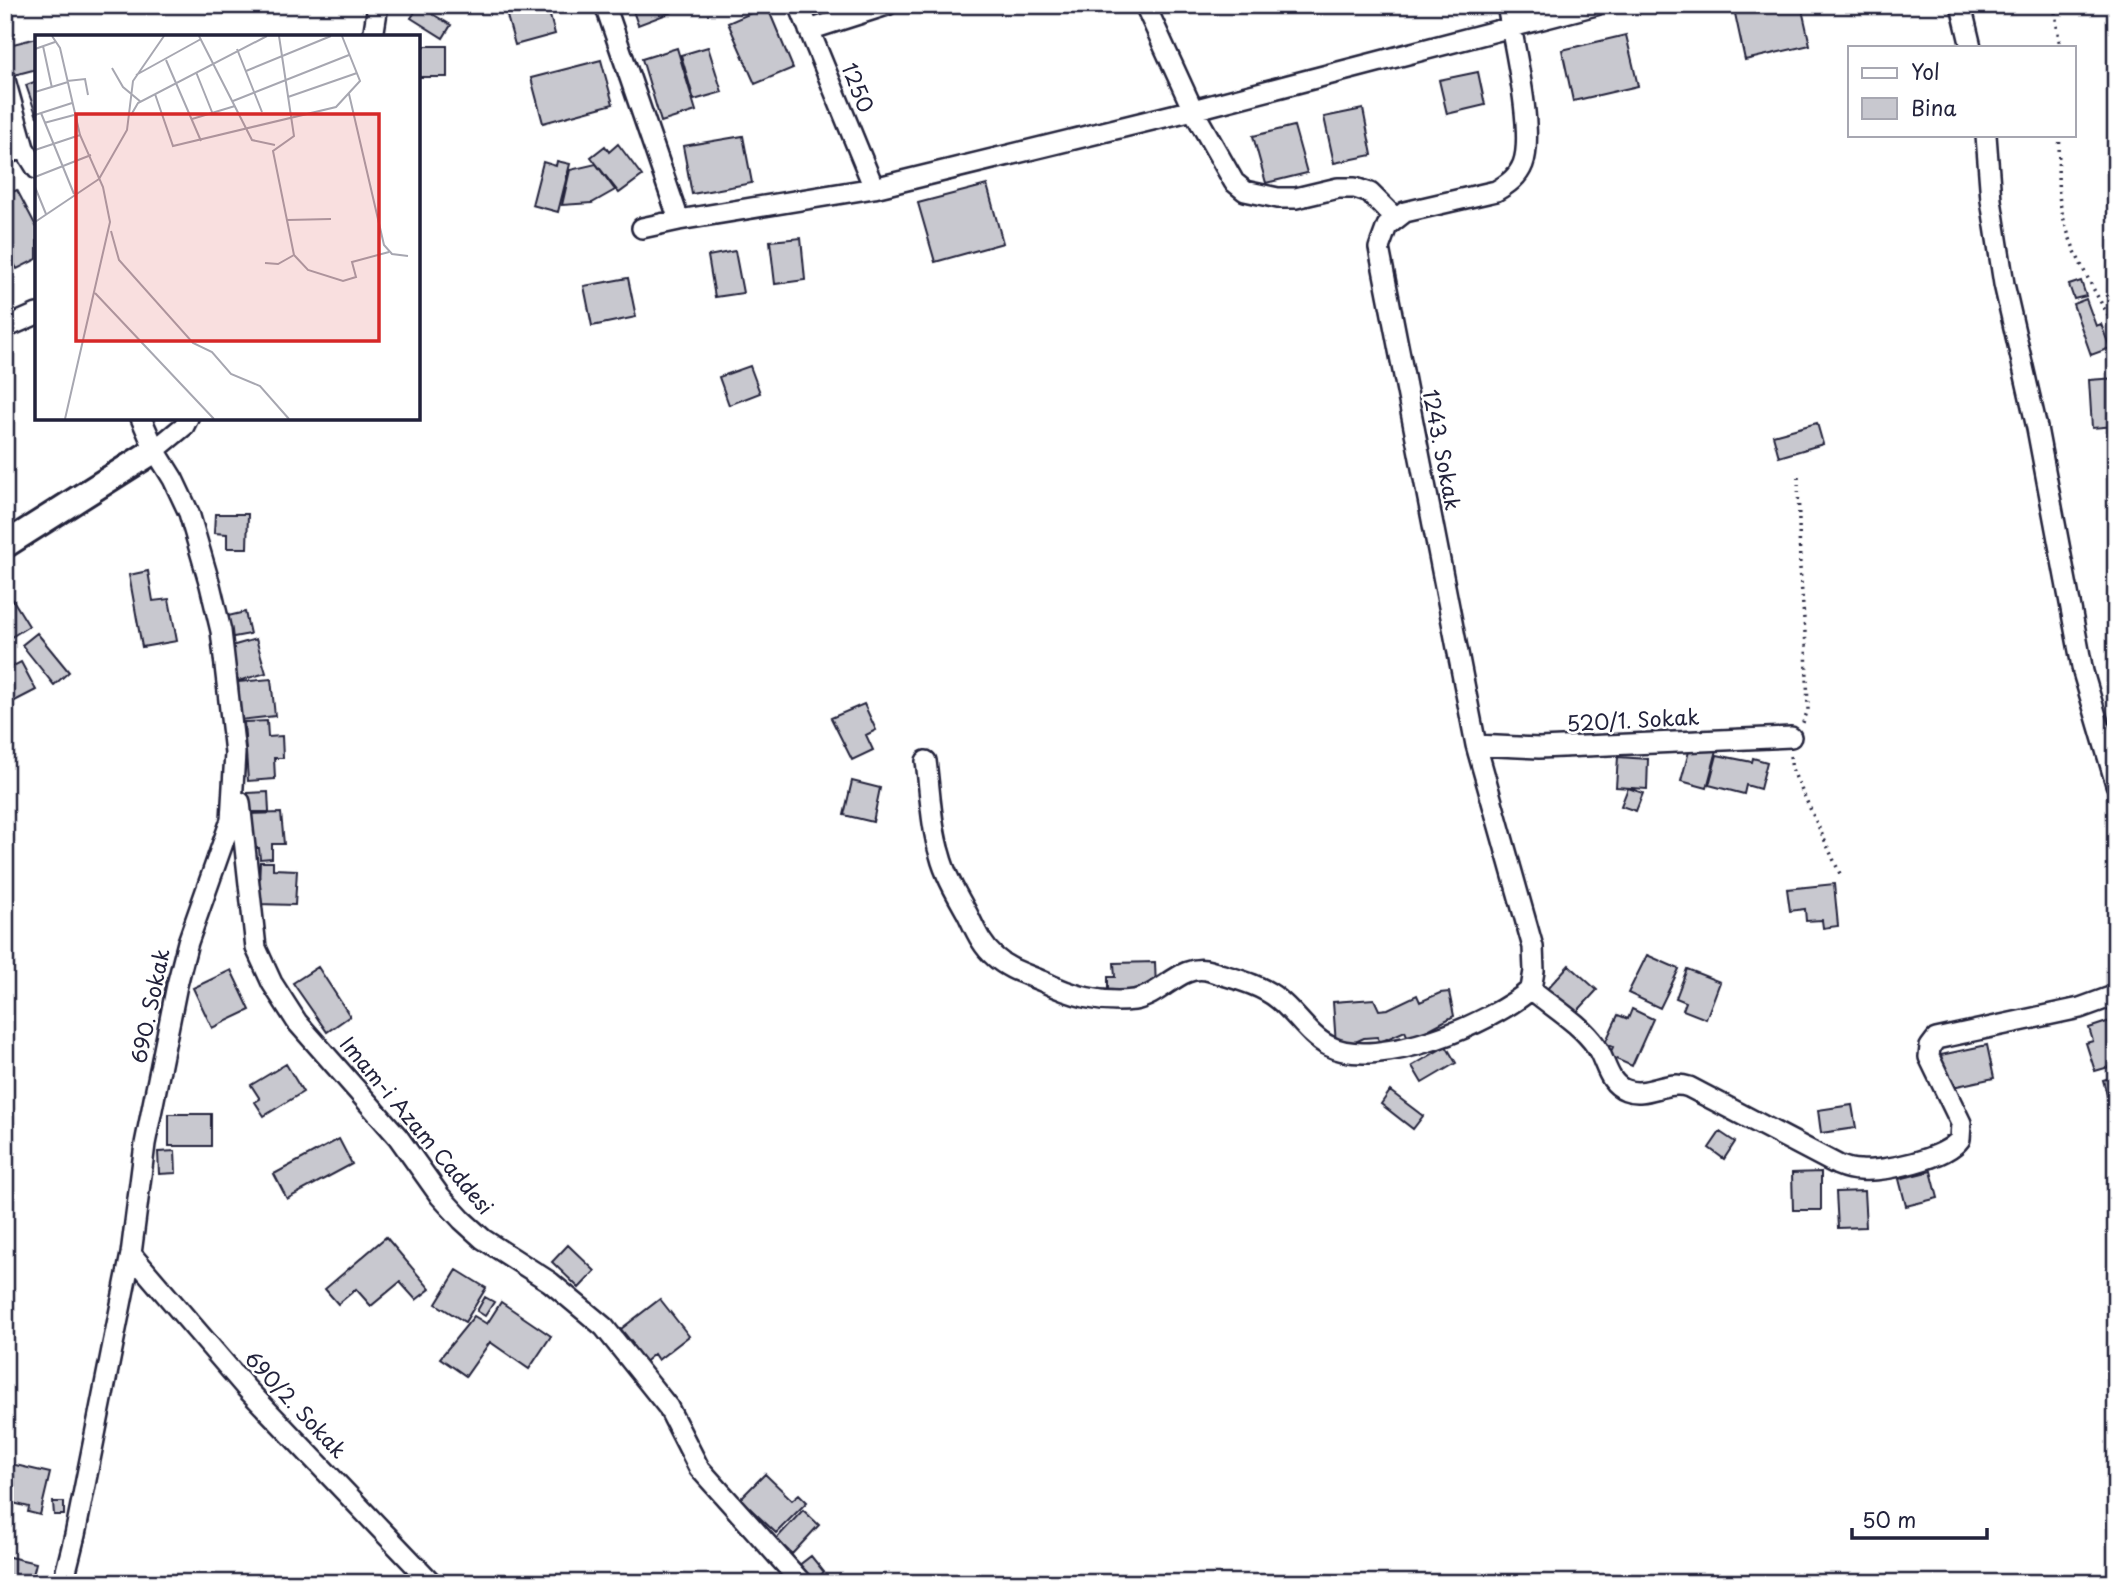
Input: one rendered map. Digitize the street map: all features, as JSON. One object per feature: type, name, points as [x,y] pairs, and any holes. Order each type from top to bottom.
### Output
[{"type":"main road","points":[[5,545],[155,450]]},
{"type":"street","points":[[605,5],[679,220]]},
{"type":"street","name":"1250","points":[[799,5],[874,188]]},
{"type":"street","points":[[809,30],[887,5]]},
{"type":"street","points":[[1145,5],[1193,110],[1234,182],[1245,191],[1278,198],[1296,198],[1338,188],[1355,188],[1370,193],[1395,218],[1405,212],[1496,191],[1507,185],[1522,165],[1526,153],[1525,109],[1507,5]]},
{"type":"street","points":[[642,228],[874,188],[1193,110],[1596,5]]},
{"type":"street","points":[[1961,5],[1971,46]]},
{"type":"street","points":[[373,35],[379,9]]},
{"type":"street","points":[[5,80],[15,151],[35,167]]},
{"type":"street","points":[[1986,136],[1991,200],[2004,285],[2040,441],[2077,646],[2092,709],[2116,785]]},
{"type":"street","name":"1243. Sokak","points":[[1395,218],[1382,236],[1380,259],[1476,745],[1533,947],[1534,971],[1531,989]]},
{"type":"street","points":[[5,328],[35,315]]},
{"type":"street","name":"690. Sokak","points":[[63,1583],[131,1254],[145,1144],[177,985],[188,942],[231,820],[235,753],[220,631],[210,585],[189,513],[142,420]]},
{"type":"street","points":[[155,450],[184,426],[187,420]]},
{"type":"street","name":"520/1. Sokak","points":[[1476,745],[1539,748],[1791,737]]},
{"type":"street","name":"Imam-i Azam Caddesi","points":[[235,753],[256,948],[272,983],[297,1022],[398,1137],[440,1196],[462,1220],[483,1239],[550,1282],[604,1327],[668,1406],[699,1468],[802,1583]]},
{"type":"street","points":[[926,761],[939,855],[979,938],[1006,965],[1070,994],[1117,1001],[1149,996],[1185,972],[1201,969],[1271,994],[1327,1045],[1340,1050],[1365,1052],[1413,1047],[1505,1009],[1531,989],[1588,1037],[1601,1053],[1613,1081],[1625,1090],[1641,1091],[1677,1084],[1689,1087],[1838,1165],[1861,1171],[1925,1159],[1946,1152],[1960,1139],[1961,1123],[1929,1057],[1930,1047],[1936,1039],[2070,1011],[2116,995]]},
{"type":"street","name":"690/2. Sokak","points":[[131,1254],[246,1388],[432,1583]]},
{"type":"path","points":[[2054,5],[2060,46]]},
{"type":"path","points":[[2060,136],[2058,172],[2064,220],[2081,265],[2116,330]]},
{"type":"path","points":[[1798,477],[1808,710],[1802,726],[1791,737],[1788,751],[1792,769],[1840,876]]},
{"type":"building","points":[[453,5],[468,5],[467,13],[452,11]]},
{"type":"building","points":[[504,5],[547,5],[555,34],[515,45]]},
{"type":"building","points":[[631,5],[673,5],[675,11],[638,25]]},
{"type":"building","points":[[1750,5],[1801,5],[1810,45],[1745,60],[1734,9]]},
{"type":"building","points":[[419,6],[451,25],[443,38],[411,18]]},
{"type":"building","points":[[767,6],[793,68],[755,84],[728,23]]},
{"type":"building","points":[[1626,35],[1638,86],[1573,101],[1562,50]]},
{"type":"building","points":[[35,38],[35,70],[10,76],[5,46]]},
{"type":"building","points":[[420,46],[447,46],[447,77],[420,77]]},
{"type":"building","points":[[708,47],[722,92],[694,100],[681,55]]},
{"type":"building","points":[[677,48],[696,111],[661,122],[642,59]]},
{"type":"building","points":[[601,60],[613,104],[543,123],[531,78]]},
{"type":"building","points":[[1478,72],[1485,105],[1447,114],[1439,80]]},
{"type":"building","points":[[35,82],[35,111],[26,85]]},
{"type":"building","points":[[1363,109],[1372,155],[1334,163],[1324,117]]},
{"type":"building","points":[[1294,126],[1307,173],[1266,183],[1253,136]]},
{"type":"building","points":[[743,136],[752,183],[692,194],[683,146]]},
{"type":"building","points":[[618,144],[642,176],[619,193],[591,157],[605,146],[609,152]]},
{"type":"building","points":[[557,161],[570,164],[558,212],[532,205],[543,162],[556,166]]},
{"type":"building","points":[[596,164],[615,190],[592,203],[562,205],[570,170]]},
{"type":"building","points":[[987,185],[1003,243],[935,262],[918,203]]},
{"type":"building","points":[[17,190],[35,224],[35,260],[17,269],[5,248],[5,195]]},
{"type":"building","points":[[801,238],[805,280],[775,284],[770,241]]},
{"type":"building","points":[[735,251],[743,293],[715,297],[708,256]]},
{"type":"building","points":[[628,278],[636,317],[592,326],[584,286]]},
{"type":"building","points":[[2081,281],[2086,296],[2074,299],[2069,285]]},
{"type":"building","points":[[2086,299],[2096,326],[2101,324],[2110,348],[2091,355],[2073,304]]},
{"type":"building","points":[[750,366],[760,393],[729,405],[719,377]]},
{"type":"building","points":[[2116,378],[2116,426],[2092,428],[2089,380]]},
{"type":"building","points":[[1817,423],[1823,444],[1779,457],[1773,435]]},
{"type":"building","points":[[215,514],[248,514],[247,548],[227,548],[227,534],[214,533]]},
{"type":"building","points":[[148,571],[153,601],[169,599],[177,641],[142,647],[129,575]]},
{"type":"building","points":[[13,600],[29,626],[5,641],[5,605]]},
{"type":"building","points":[[245,612],[250,634],[228,638],[224,617]]},
{"type":"building","points":[[37,633],[69,672],[54,685],[22,645]]},
{"type":"building","points":[[256,639],[266,673],[238,681],[228,647]]},
{"type":"building","points":[[21,662],[36,690],[5,706],[5,670]]},
{"type":"building","points":[[271,679],[275,716],[240,720],[238,682]]},
{"type":"building","points":[[864,704],[876,730],[866,735],[873,750],[852,760],[831,718]]},
{"type":"building","points":[[267,721],[268,737],[282,736],[283,758],[274,758],[275,779],[248,781],[244,722]]},
{"type":"building","points":[[1691,744],[1717,750],[1707,788],[1681,781]]},
{"type":"building","points":[[1717,755],[1767,762],[1760,789],[1746,785],[1744,794],[1709,785]]},
{"type":"building","points":[[1618,757],[1648,759],[1647,789],[1616,787]]},
{"type":"building","points":[[852,781],[880,788],[873,822],[844,815]]},
{"type":"building","points":[[1628,788],[1643,793],[1636,811],[1621,806]]},
{"type":"building","points":[[268,792],[269,812],[247,812],[247,793]]},
{"type":"building","points":[[281,813],[284,844],[272,844],[272,858],[260,859],[259,848],[250,848],[249,814]]},
{"type":"building","points":[[260,862],[273,862],[273,869],[297,870],[295,905],[258,904]]},
{"type":"building","points":[[1834,884],[1838,926],[1823,928],[1822,920],[1806,921],[1805,909],[1790,911],[1787,889]]},
{"type":"building","points":[[1647,955],[1679,969],[1660,1008],[1628,993]]},
{"type":"building","points":[[1155,962],[1156,989],[1108,991],[1108,977],[1115,977],[1114,963]]},
{"type":"building","points":[[1569,965],[1597,990],[1573,1016],[1546,990]]},
{"type":"building","points":[[318,967],[350,1016],[327,1032],[293,983]]},
{"type":"building","points":[[1687,969],[1720,982],[1706,1019],[1683,1010],[1686,1002],[1676,998]]},
{"type":"building","points":[[231,970],[250,1010],[212,1028],[193,988]]},
{"type":"building","points":[[1449,992],[1454,1016],[1409,1040],[1405,1031],[1380,1042],[1377,1037],[1336,1045],[1333,1002],[1374,999],[1379,1010],[1388,1009],[1417,995],[1420,1002]]},
{"type":"building","points":[[1632,1009],[1653,1019],[1632,1066],[1609,1056],[1613,1047],[1605,1043],[1618,1015],[1628,1019]]},
{"type":"building","points":[[2116,1019],[2116,1065],[2095,1071],[2086,1043],[2093,1041],[2089,1028]]},
{"type":"building","points":[[1987,1045],[1994,1078],[1948,1088],[1941,1055]]},
{"type":"building","points":[[1446,1046],[1456,1063],[1422,1083],[1412,1066]]},
{"type":"building","points":[[286,1064],[303,1092],[264,1116],[255,1102],[260,1099],[251,1085]]},
{"type":"building","points":[[2116,1076],[2116,1105],[2110,1106],[2103,1080]]},
{"type":"building","points":[[1390,1091],[1423,1116],[1413,1129],[1381,1104]]},
{"type":"building","points":[[1852,1105],[1856,1128],[1821,1133],[1818,1110]]},
{"type":"building","points":[[169,1114],[211,1114],[211,1146],[169,1146]]},
{"type":"building","points":[[1720,1132],[1735,1142],[1724,1159],[1709,1148]]},
{"type":"building","points":[[339,1139],[352,1164],[287,1199],[274,1174]]},
{"type":"building","points":[[175,1151],[176,1173],[159,1174],[158,1152]]},
{"type":"building","points":[[1931,1171],[1938,1198],[1906,1206],[1899,1179]]},
{"type":"building","points":[[1821,1172],[1821,1210],[1793,1210],[1792,1173]]},
{"type":"building","points":[[1864,1191],[1866,1227],[1838,1228],[1836,1192]]},
{"type":"building","points":[[386,1237],[430,1289],[416,1300],[400,1282],[371,1306],[356,1289],[338,1304],[325,1289]]},
{"type":"building","points":[[568,1245],[595,1271],[579,1288],[552,1262]]},
{"type":"building","points":[[457,1270],[486,1288],[465,1322],[436,1304]]},
{"type":"building","points":[[485,1297],[494,1302],[485,1316],[477,1311]]},
{"type":"building","points":[[660,1299],[689,1336],[658,1360],[654,1354],[642,1364],[629,1348],[633,1344],[621,1329]]},
{"type":"building","points":[[501,1302],[551,1336],[529,1369],[490,1342],[466,1376],[440,1358],[474,1316],[487,1324]]},
{"type":"building","points":[[11,1464],[50,1473],[40,1515],[28,1512],[29,1507],[5,1501]]},
{"type":"building","points":[[765,1474],[792,1500],[799,1494],[807,1502],[776,1533],[740,1499]]},
{"type":"building","points":[[53,1502],[64,1502],[64,1515],[54,1515]]},
{"type":"building","points":[[803,1510],[819,1525],[792,1554],[776,1539]]},
{"type":"building","points":[[5,1556],[36,1563],[31,1583],[5,1583]]},
{"type":"building","points":[[811,1556],[824,1572],[810,1583],[798,1566]]}]
